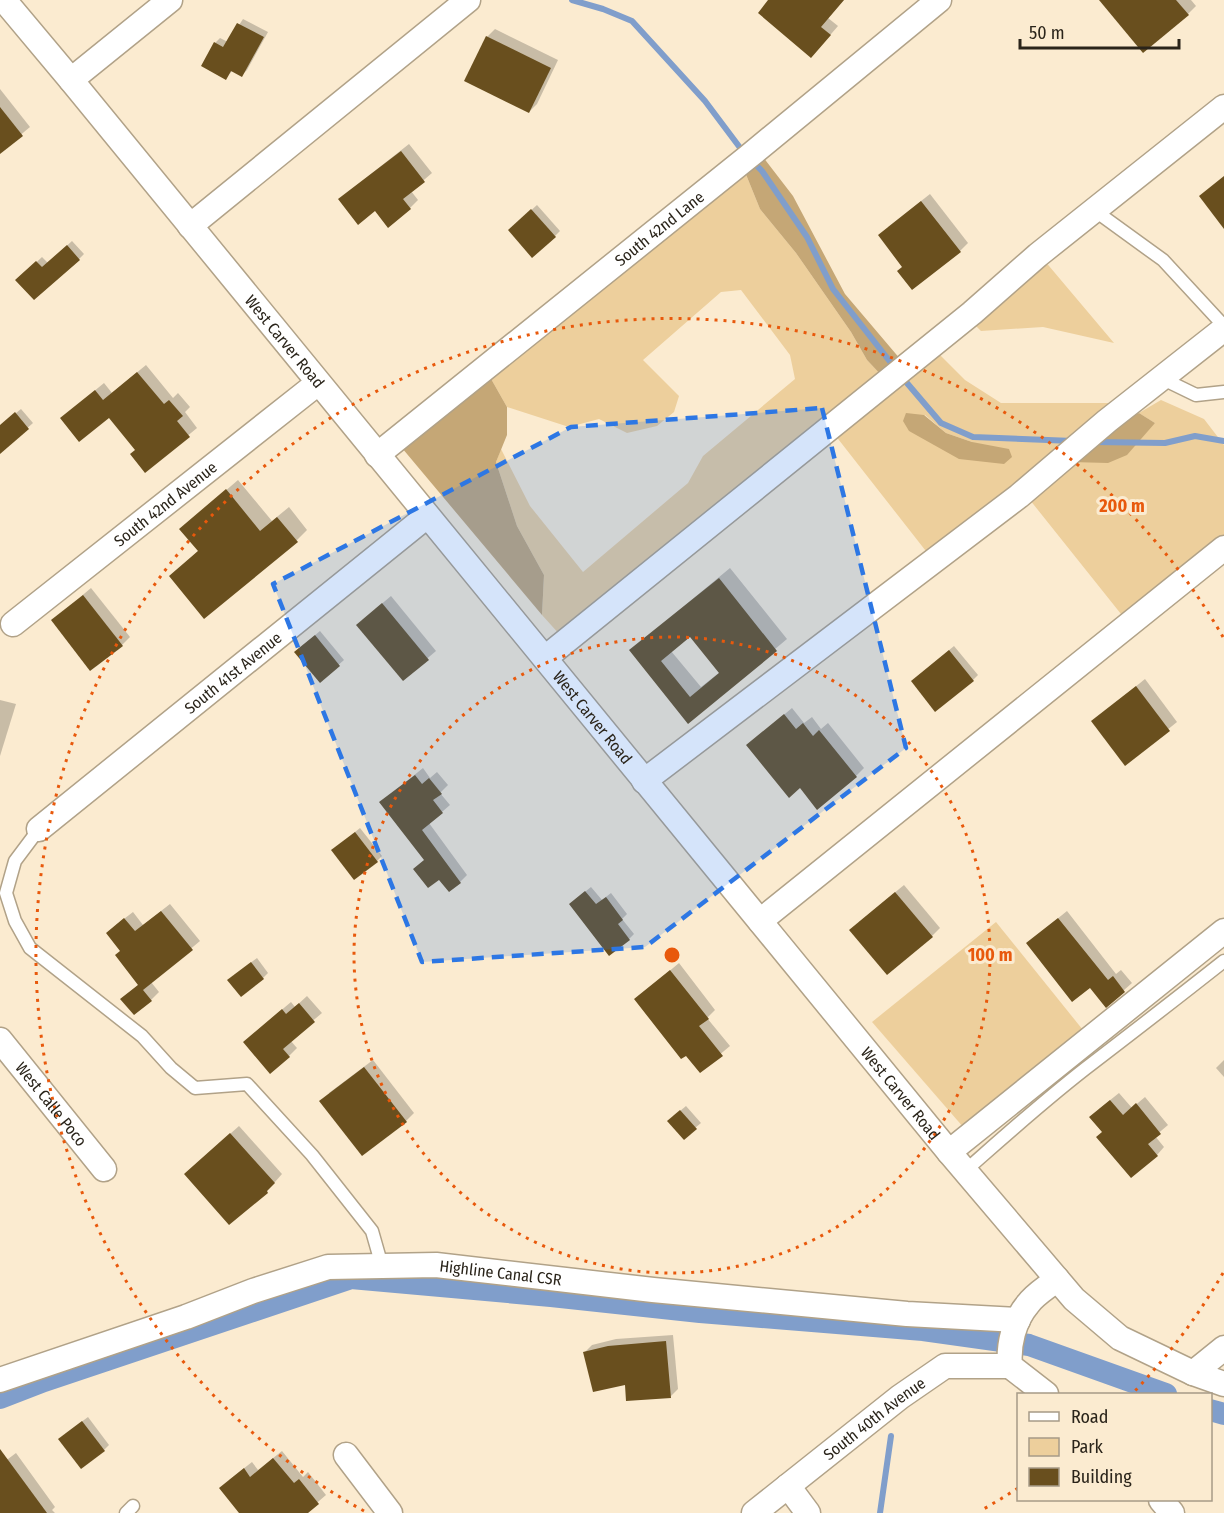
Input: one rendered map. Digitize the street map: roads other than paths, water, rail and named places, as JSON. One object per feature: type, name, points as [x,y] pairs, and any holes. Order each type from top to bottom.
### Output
[{"type":"street","name":"West Carver Road","points":[[4,0],[949,1152],[1057,1280],[1074,1299],[1120,1338],[1193,1373],[1224,1384]]},
{"type":"street","points":[[71,80],[170,0]]},
{"type":"street","points":[[190,226],[468,0]]},
{"type":"street","name":"South 42nd Lane","points":[[377,455],[748,157],[939,0]]},
{"type":"street","points":[[545,658],[1224,106]]},
{"type":"street","points":[[644,781],[1019,496],[1107,421],[1224,328]]},
{"type":"street","name":"South 42nd Avenue","points":[[13,624],[318,383]]},
{"type":"street","name":"South 41st Avenue","points":[[39,829],[427,516]]},
{"type":"street","points":[[760,921],[1224,548]]},
{"type":"street","points":[[949,1152],[1224,931]]},
{"type":"street","name":"West Calle Poco","points":[[0,1040],[104,1168]]},
{"type":"street","name":"Highline Canal CSR","points":[[0,1380],[328,1267],[436,1265],[653,1290],[895,1313],[1018,1320]]},
{"type":"street","points":[[1044,1393],[1009,1358],[1018,1320],[1028,1303],[1057,1280]]},
{"type":"street","points":[[1193,1373],[1224,1348]]},
{"type":"street","name":"South 40th Avenue","points":[[754,1513],[900,1397],[945,1366],[1009,1358]]},
{"type":"street","points":[[346,1455],[390,1513]]},
{"type":"street","points":[[788,1486],[808,1513]]},
{"type":"street","points":[[1162,1501],[1172,1513]]},
{"type":"lane","points":[[1094,210],[1163,260],[1224,328]]},
{"type":"lane","points":[[1161,378],[1196,395],[1224,392]]},
{"type":"lane","points":[[39,829],[15,861],[6,893],[15,921],[30,948],[142,1036],[171,1068],[195,1088],[247,1084],[312,1155],[372,1231],[382,1266]]},
{"type":"lane","points":[[965,1171],[1093,1062],[1224,962]]},
{"type":"waterway","points":[[572,0],[632,21],[705,101],[744,153]]},
{"type":"waterway","points":[[751,160],[762,171],[807,237],[833,289],[895,368]]},
{"type":"waterway","points":[[901,376],[941,423],[973,437],[1073,441]]},
{"type":"waterway","points":[[1095,442],[1165,443],[1195,436],[1224,441]]},
{"type":"waterway","points":[[0,1398],[44,1381],[351,1278],[700,1312],[923,1330],[1029,1345],[1163,1393]]},
{"type":"waterway","points":[[1212,1411],[1224,1414]]},
{"type":"waterway","points":[[880,1513],[891,1436]]}]
